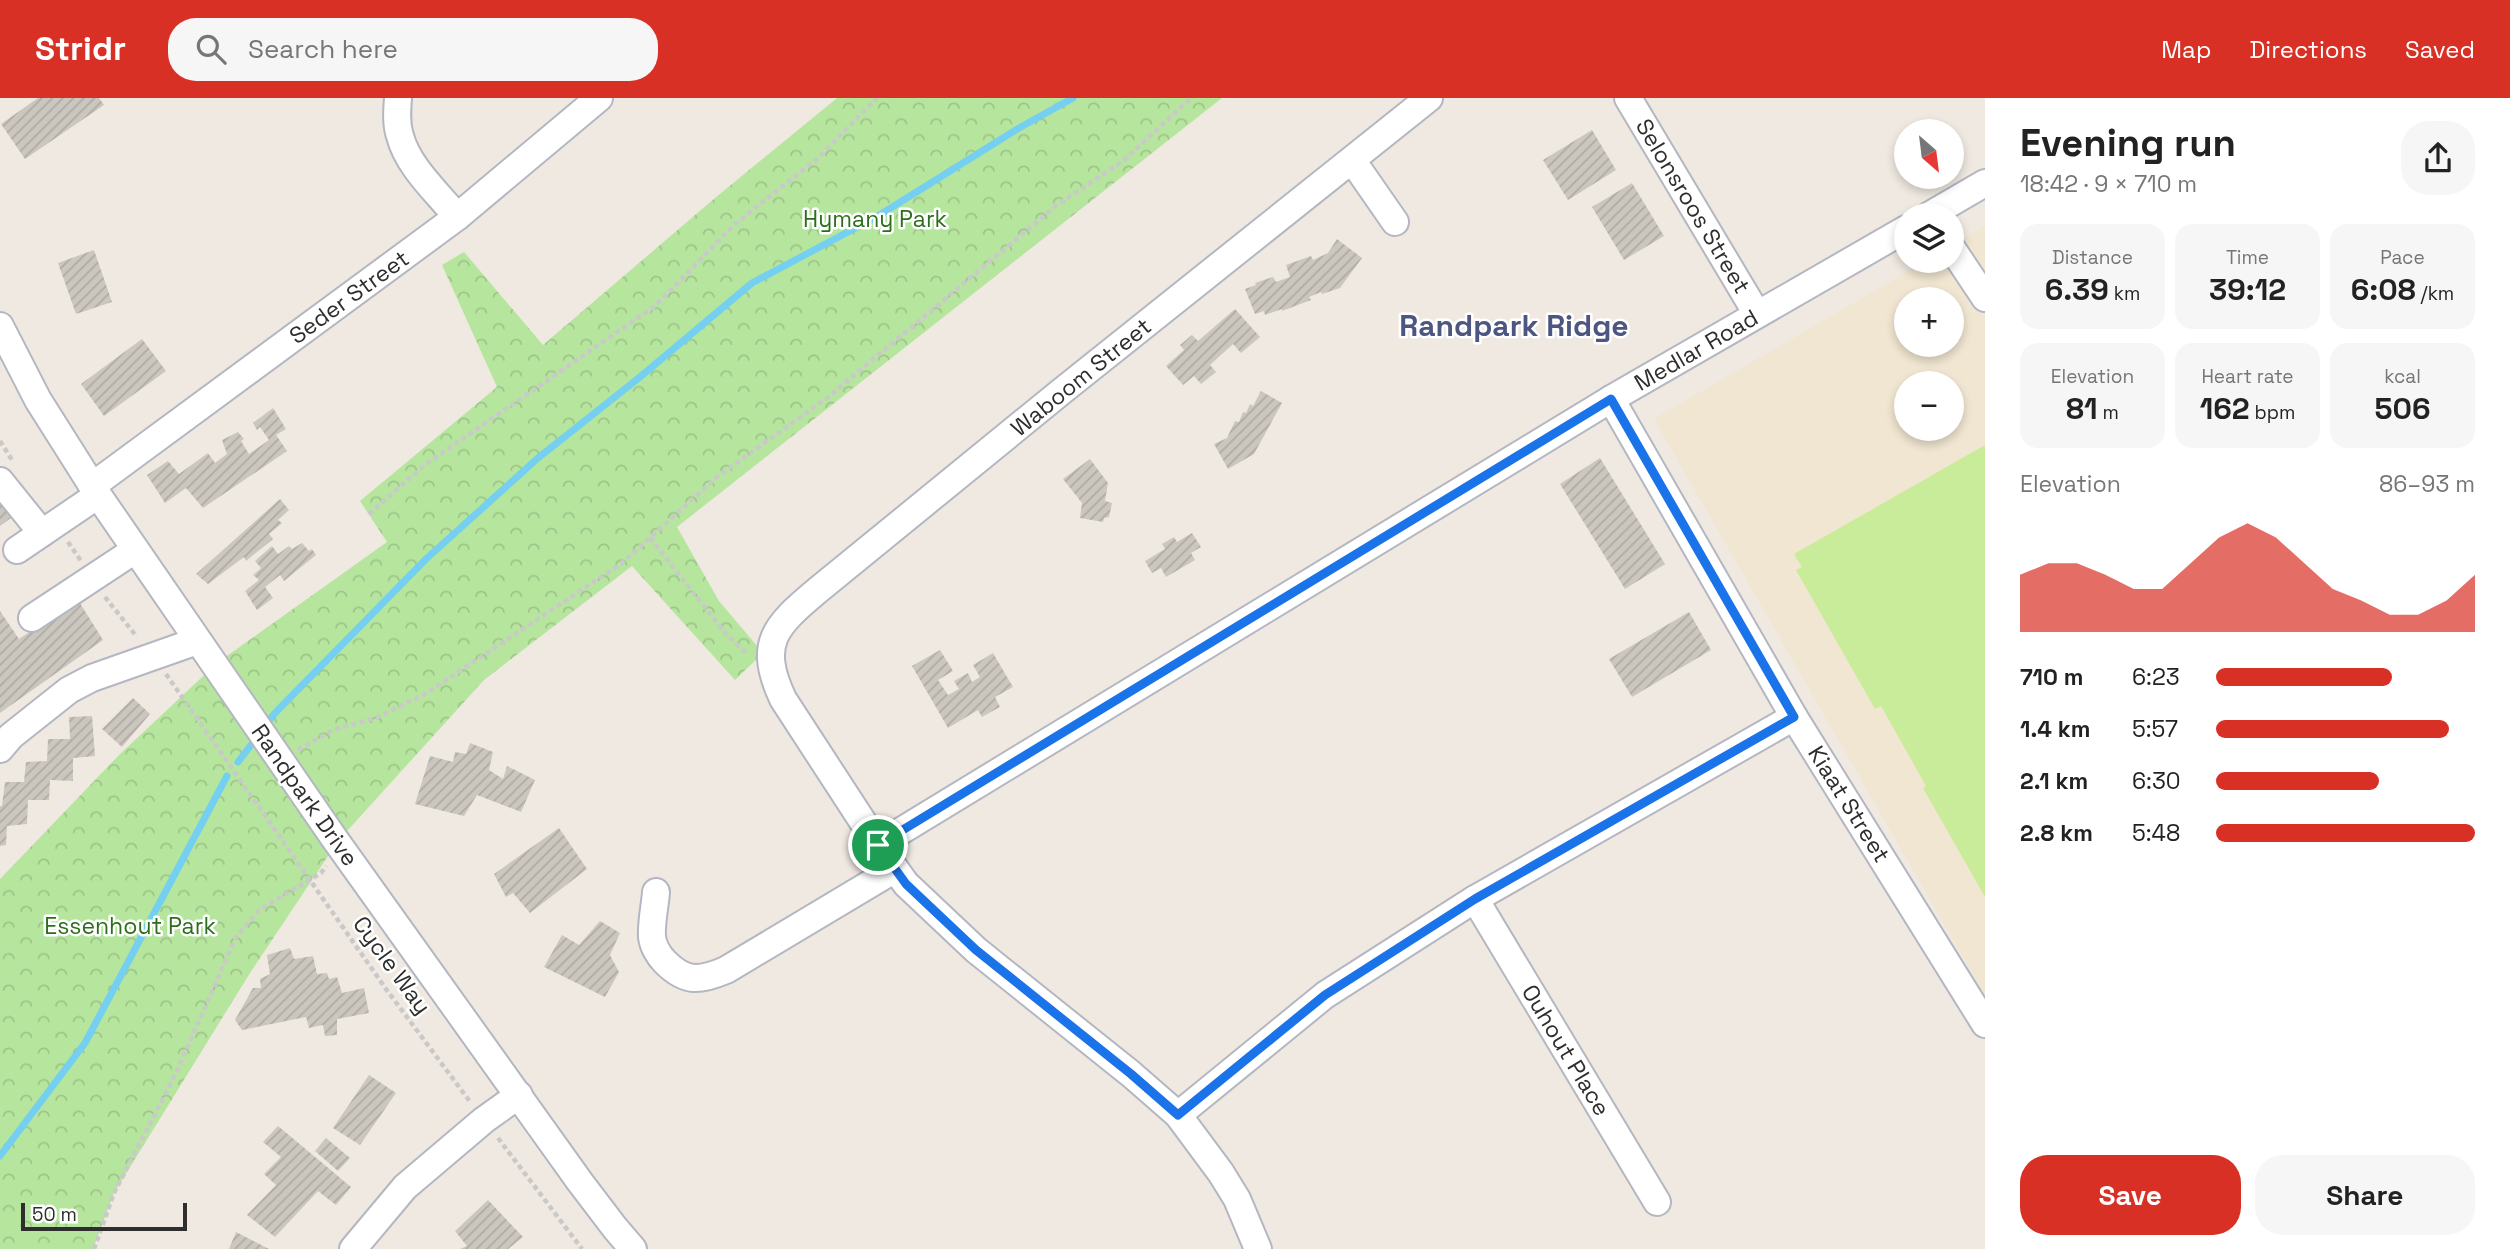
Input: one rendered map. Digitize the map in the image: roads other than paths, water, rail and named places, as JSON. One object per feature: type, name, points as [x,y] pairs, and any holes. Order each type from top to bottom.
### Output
[{"type":"street","points":[[398,98],[397,121],[404,147],[413,163],[457,218]]},
{"type":"street","name":"Seder Street","points":[[17,550],[457,218],[599,98]]},
{"type":"street","name":"Waboom Street","points":[[878,845],[795,719],[773,679],[770,656],[772,640],[781,624],[794,610],[1062,391],[1429,98]]},
{"type":"street","name":"Selonsroos Street","points":[[1628,98],[1757,314]]},
{"type":"street","points":[[1352,160],[1395,222]]},
{"type":"street","points":[[1951,203],[1985,183]]},
{"type":"street","name":"Medlar Road","points":[[878,845],[1611,399],[1894,236]]},
{"type":"street","points":[[1964,267],[1985,299]]},
{"type":"street","name":"Randpark Drive","points":[[0,326],[38,400],[197,641],[601,1210],[634,1249]]},
{"type":"street","name":"Kiaat Street","points":[[1611,399],[1794,717],[1985,1024]]},
{"type":"street","points":[[0,481],[42,533]]},
{"type":"street","points":[[32,618],[135,550]]},
{"type":"street","points":[[0,749],[69,690],[92,678],[197,641]]},
{"type":"street","points":[[1178,1115],[1325,995],[1475,899],[1794,717]]},
{"type":"street","points":[[878,845],[930,909],[976,950],[1178,1115],[1237,1199],[1258,1249]]},
{"type":"street","points":[[656,892],[652,938],[659,956],[677,974],[708,978],[726,970],[895,869]]},
{"type":"street","name":"Ouhout Place","points":[[1475,899],[1657,1202]]},
{"type":"street","points":[[354,1249],[405,1187],[484,1120],[519,1095]]},
{"type":"waterway","points":[[264,727],[426,559],[538,458],[752,283],[878,216],[1019,128],[1073,98]]},
{"type":"waterway","points":[[238,762],[257,737]]},
{"type":"waterway","points":[[0,1156],[85,1043],[227,776]]},
{"type":"district","name":"Randpark Ridge","points":[[1514,325]]},
{"type":"park label","name":"Hymany Park","points":[[875,219]]},
{"type":"park label","name":"Essenhout Park","points":[[130,926]]}]
